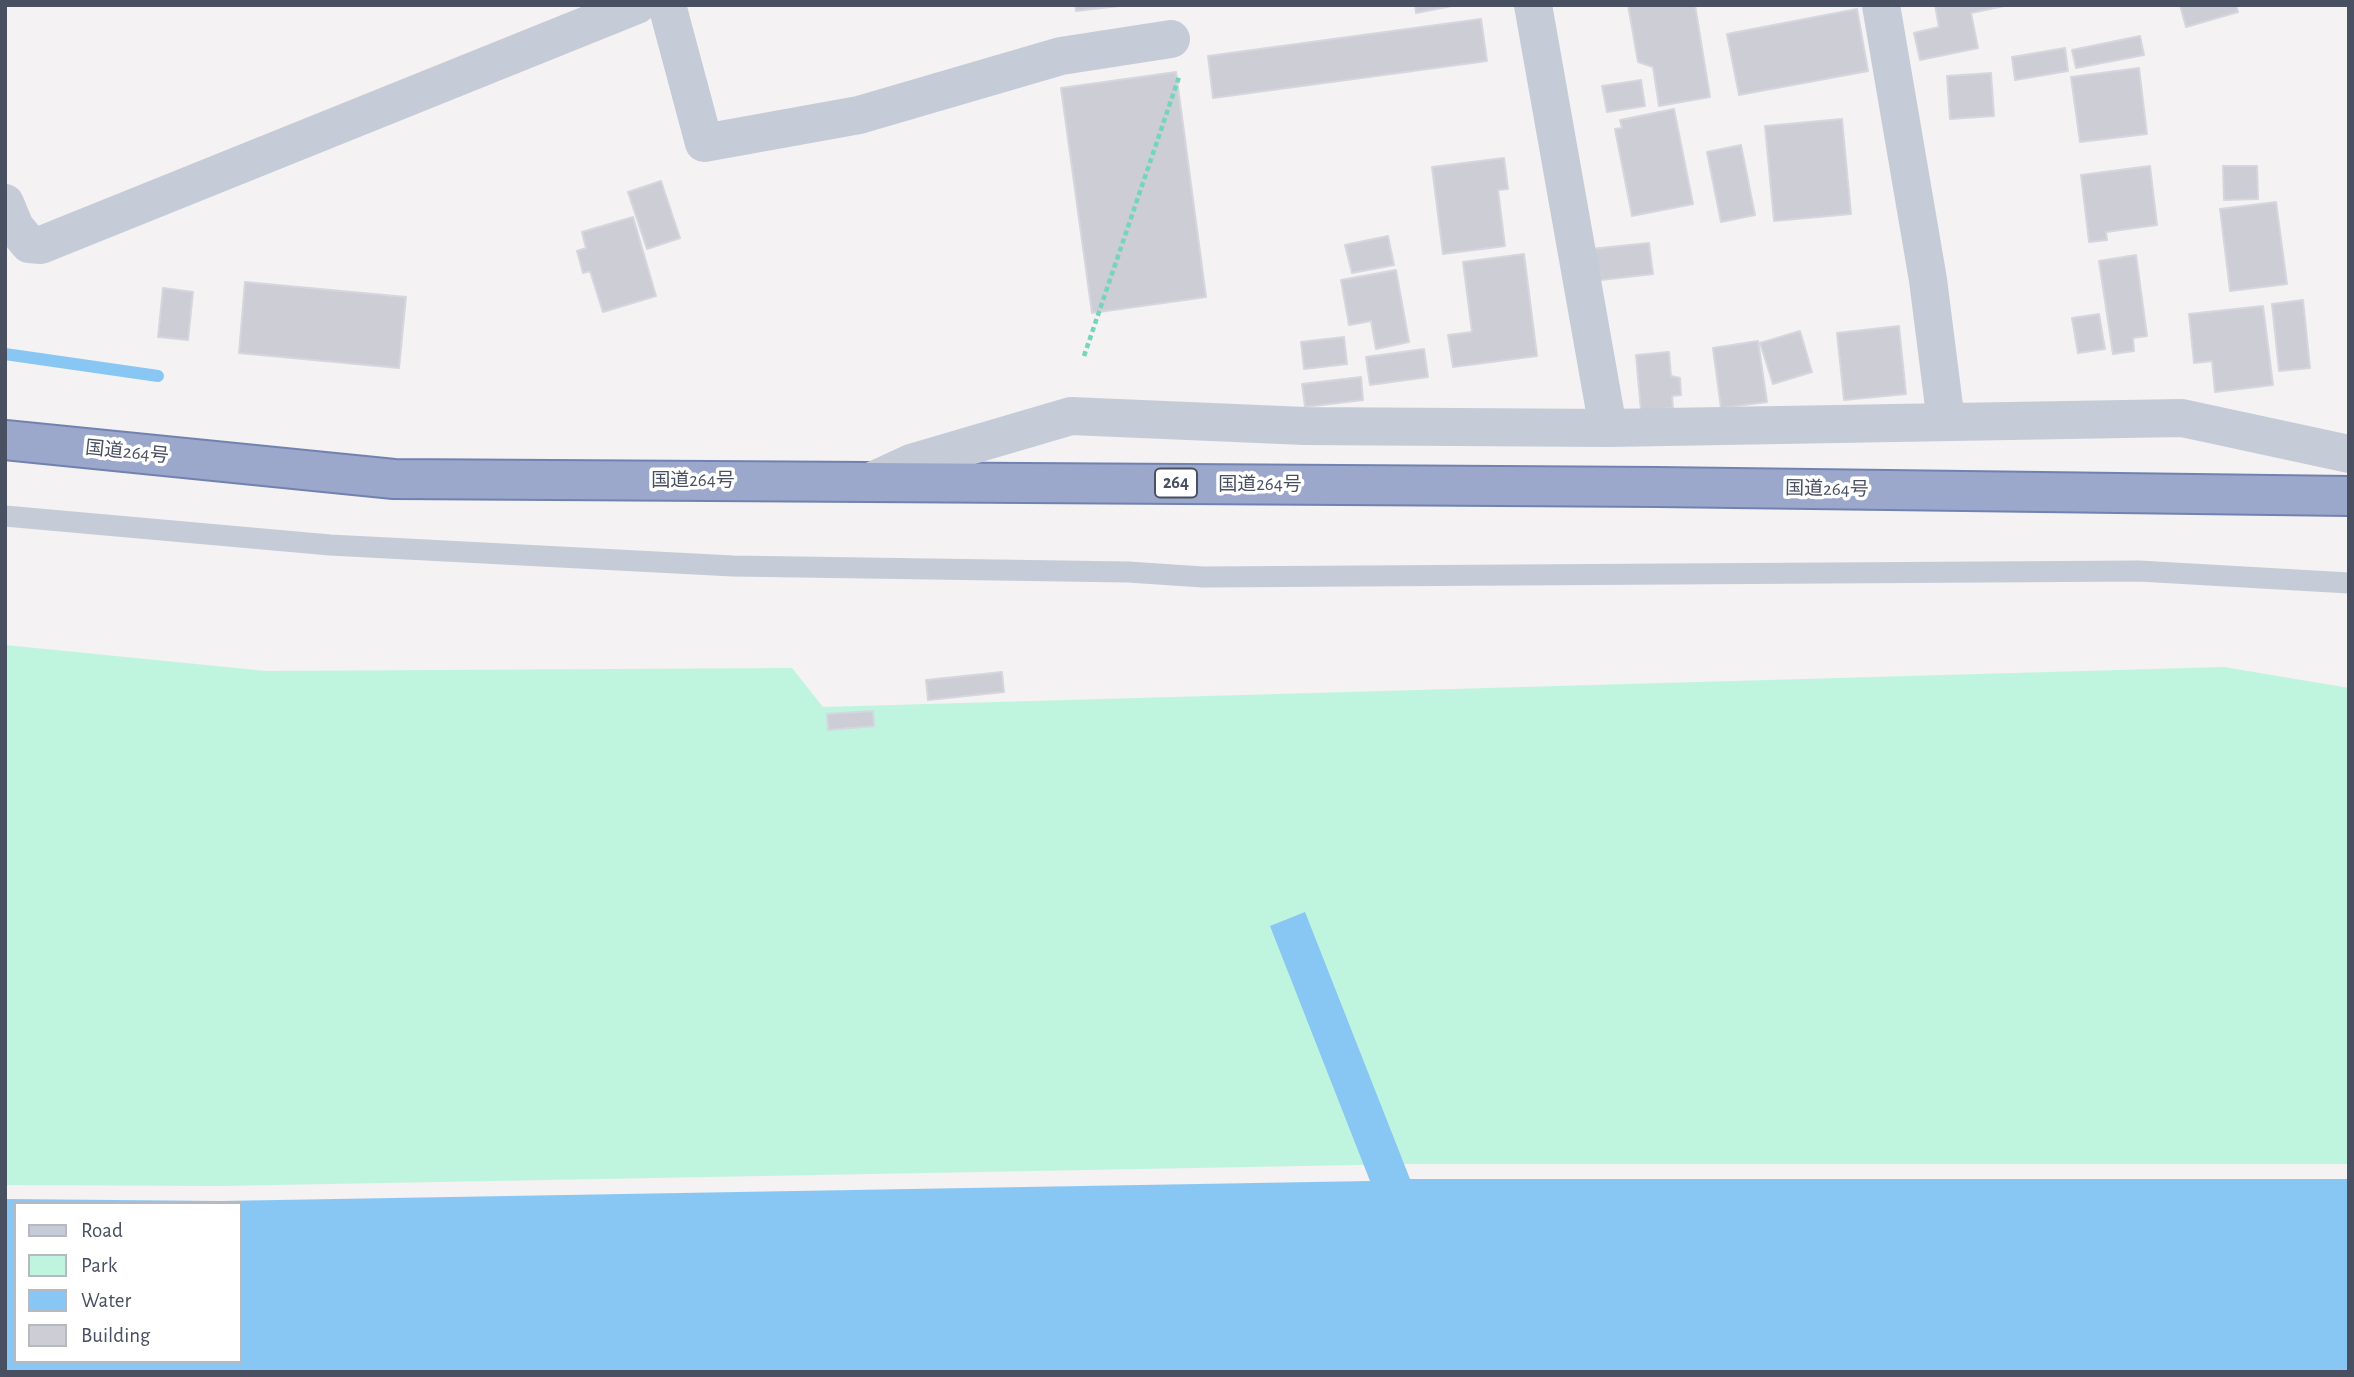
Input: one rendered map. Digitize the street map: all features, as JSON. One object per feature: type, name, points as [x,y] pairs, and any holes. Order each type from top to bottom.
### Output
[{"type":"highway","name":"国道264号","points":[[5,440],[394,479],[1643,486],[2349,496]]},
{"type":"street","points":[[5,203],[15,227],[29,244],[41,246],[637,5]]},
{"type":"street","points":[[667,5],[704,143],[859,115],[1061,56],[1176,54]]},
{"type":"street","points":[[1533,5],[1608,428]]},
{"type":"street","points":[[1881,5],[1928,280],[1947,422]]},
{"type":"street","points":[[872,481],[911,463],[1071,416],[1305,426],[1608,428],[2182,418],[2349,454]]},
{"type":"lane","points":[[5,516],[330,545],[733,566],[1128,572],[1203,577],[2139,571],[2349,583]]},
{"type":"path","points":[[1084,356],[1176,54]]},
{"type":"green space","points":[[5,645],[266,671],[792,668],[823,707],[2224,667],[2349,688],[2349,1164],[1410,1164],[221,1186],[5,1185]]},
{"type":"water","points":[[1305,912],[1410,1179],[2349,1179],[2349,1372],[5,1372],[5,1199],[221,1201],[1370,1181],[1270,926]]},
{"type":"building","points":[[1075,5],[1127,5],[1076,11]]},
{"type":"building","points":[[1415,5],[1457,5],[1416,13]]},
{"type":"building","points":[[1628,5],[1695,5],[1710,97],[1659,106],[1653,67],[1638,62]]},
{"type":"building","points":[[1935,5],[2009,5],[1971,13],[1978,48],[1920,60],[1914,33],[1939,27]]},
{"type":"building","points":[[2180,5],[2236,5],[2238,12],[2186,27]]},
{"type":"building","points":[[1857,9],[1868,71],[1739,95],[1727,34]]},
{"type":"building","points":[[1481,19],[1487,61],[1213,98],[1208,56]]},
{"type":"building","points":[[2140,36],[2144,55],[2076,68],[2072,50]]},
{"type":"building","points":[[2065,48],[2068,71],[2015,80],[2012,57]]},
{"type":"building","points":[[2139,68],[2147,134],[2080,142],[2071,77]]},
{"type":"building","points":[[1176,72],[1206,297],[1092,313],[1061,88]]},
{"type":"building","points":[[1991,73],[1994,116],[1950,119],[1947,76]]},
{"type":"building","points":[[1641,80],[1645,106],[1607,112],[1602,86]]},
{"type":"building","points":[[1674,109],[1693,204],[1632,216],[1615,129],[1622,128],[1620,120]]},
{"type":"building","points":[[1842,119],[1851,214],[1774,221],[1765,126]]},
{"type":"building","points":[[1741,145],[1755,215],[1721,222],[1707,152]]},
{"type":"building","points":[[1504,158],[1508,189],[1498,190],[1505,246],[1443,254],[1432,167]]},
{"type":"building","points":[[2150,166],[2157,225],[2106,232],[2107,240],[2089,242],[2081,175]]},
{"type":"building","points":[[2223,166],[2257,166],[2258,199],[2224,200]]},
{"type":"building","points":[[661,181],[680,238],[647,249],[628,192]]},
{"type":"building","points":[[2276,202],[2287,284],[2230,291],[2220,209]]},
{"type":"building","points":[[633,217],[656,296],[603,312],[590,271],[583,273],[577,251],[586,248],[582,232]]},
{"type":"building","points":[[1388,236],[1394,265],[1352,273],[1345,245]]},
{"type":"building","points":[[1649,243],[1653,274],[1583,282],[1580,250]]},
{"type":"building","points":[[1524,254],[1537,356],[1453,367],[1448,335],[1472,332],[1463,262]]},
{"type":"building","points":[[2136,255],[2147,336],[2133,338],[2134,351],[2113,354],[2099,261]]},
{"type":"building","points":[[1396,270],[1409,342],[1376,349],[1371,321],[1349,325],[1341,280]]},
{"type":"building","points":[[245,282],[406,297],[399,368],[239,353]]},
{"type":"building","points":[[163,288],[193,292],[188,340],[158,337]]},
{"type":"building","points":[[2303,300],[2310,368],[2279,371],[2272,304]]},
{"type":"building","points":[[2263,306],[2273,385],[2215,392],[2212,361],[2194,363],[2189,314]]},
{"type":"building","points":[[2099,314],[2105,349],[2078,353],[2072,318]]},
{"type":"building","points":[[1899,326],[1906,394],[1844,400],[1837,333]]},
{"type":"building","points":[[1800,331],[1812,372],[1773,384],[1760,343]]},
{"type":"building","points":[[1344,337],[1347,364],[1304,369],[1301,342]]},
{"type":"building","points":[[1758,341],[1767,402],[1721,408],[1713,348]]},
{"type":"building","points":[[1424,349],[1428,377],[1370,385],[1366,357]]},
{"type":"building","points":[[1669,352],[1671,376],[1680,378],[1681,395],[1672,396],[1673,408],[1641,411],[1636,355]]},
{"type":"building","points":[[1361,377],[1363,400],[1305,407],[1302,384]]},
{"type":"building","points":[[1002,672],[1004,692],[928,700],[926,680]]},
{"type":"building","points":[[873,711],[874,726],[828,730],[827,714]]},
{"type":"waterway","points":[[5,354],[158,376]]}]
